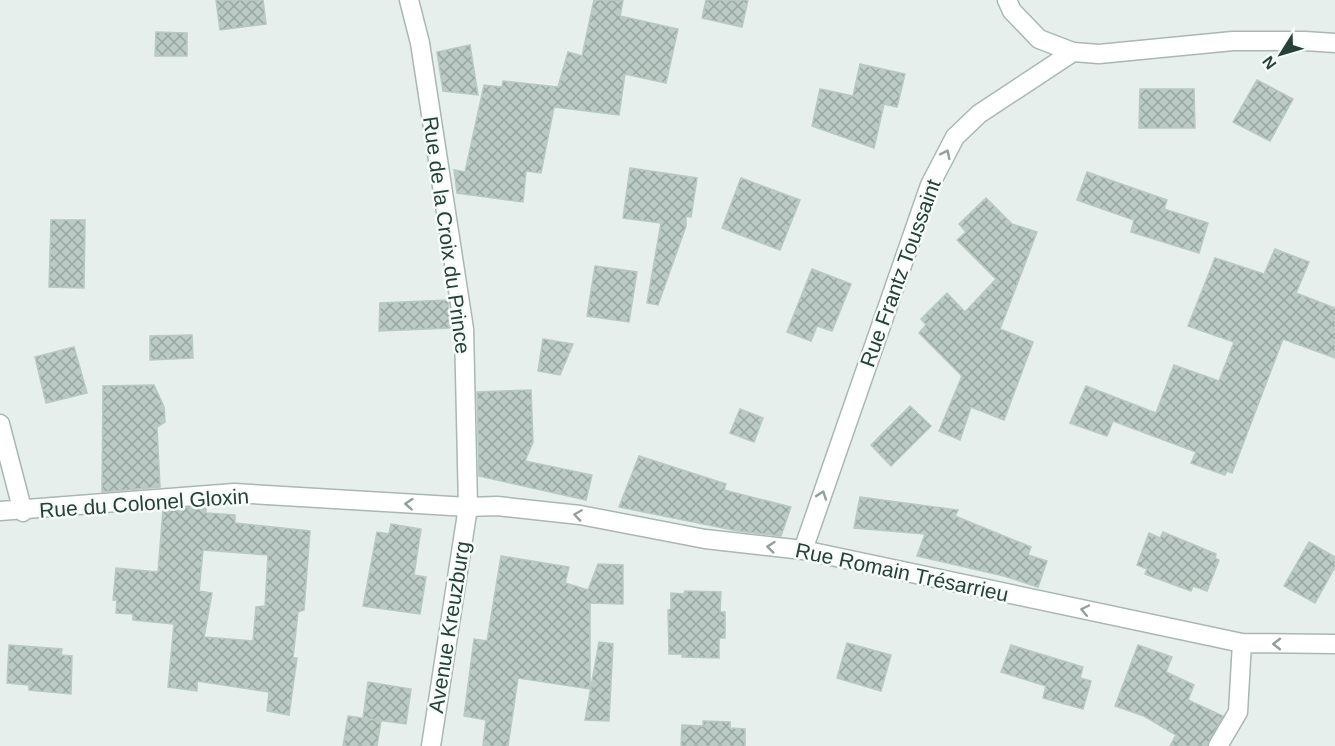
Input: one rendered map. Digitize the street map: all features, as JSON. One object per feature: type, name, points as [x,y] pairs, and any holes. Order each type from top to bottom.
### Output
[{"type":"street","name":"Rue de la Croix du Prince","points":[[409,0],[420,43],[464,329],[468,507]]},
{"type":"street","points":[[1007,0],[1012,11],[1039,39],[1073,52],[1099,54],[1233,41],[1335,43]]},
{"type":"street","name":"Rue Frantz Toussaint","points":[[803,550],[930,185],[955,137],[979,114],[1054,62],[1073,52]]},
{"type":"street","points":[[0,424],[23,512]]},
{"type":"street","name":"Rue du Colonel Gloxin","points":[[0,511],[23,512],[234,493],[468,507]]},
{"type":"street","name":"Rue Romain Trésarrieu","points":[[468,507],[497,506],[580,515],[705,539],[803,550],[1242,644],[1335,644]]},
{"type":"street","name":"Avenue Kreuzburg","points":[[431,746],[468,507]]},
{"type":"street","points":[[1218,746],[1238,712],[1242,644]]},
{"type":"building","points":[[216,0],[263,0],[266,24],[220,30]]},
{"type":"building","points":[[594,0],[623,0],[620,16],[678,29],[666,83],[625,74],[619,115],[554,107],[541,173],[526,171],[523,202],[457,193],[454,170],[465,172],[484,85],[502,87],[503,81],[558,87],[568,52],[582,56]]},
{"type":"building","points":[[706,0],[748,0],[742,27],[702,18]]},
{"type":"building","points":[[156,32],[187,33],[187,56],[155,56]]},
{"type":"building","points":[[470,45],[478,95],[443,91],[437,52]]},
{"type":"building","points":[[860,64],[905,74],[897,107],[884,104],[874,148],[812,126],[820,89],[853,96]]},
{"type":"building","points":[[1257,80],[1293,99],[1270,141],[1233,122]]},
{"type":"building","points":[[1140,89],[1194,89],[1195,128],[1139,128]]},
{"type":"building","points":[[630,168],[697,178],[691,217],[686,216],[686,226],[658,305],[647,303],[661,223],[623,218]]},
{"type":"building","points":[[1087,172],[1167,200],[1164,209],[1208,223],[1199,253],[1131,232],[1134,220],[1077,200]]},
{"type":"building","points":[[741,178],[800,200],[780,250],[722,228]]},
{"type":"building","points":[[986,198],[1012,224],[1037,232],[1000,329],[1033,342],[1004,420],[971,407],[960,440],[939,431],[962,376],[919,333],[926,325],[921,319],[947,293],[965,312],[996,279],[957,240],[966,232],[959,224]]},
{"type":"building","points":[[51,220],[85,220],[84,288],[49,287]]},
{"type":"building","points":[[1275,249],[1309,262],[1296,293],[1335,308],[1335,358],[1283,339],[1232,473],[1227,471],[1225,475],[1191,463],[1196,452],[1113,421],[1107,436],[1070,423],[1086,386],[1156,413],[1174,365],[1219,381],[1234,342],[1188,326],[1215,258],[1264,274]]},
{"type":"building","points":[[595,266],[637,272],[629,322],[587,316]]},
{"type":"building","points":[[812,269],[851,284],[832,331],[817,326],[811,341],[787,332]]},
{"type":"building","points":[[448,300],[451,328],[379,331],[380,303]]},
{"type":"building","points":[[192,335],[193,358],[150,360],[150,336]]},
{"type":"building","points":[[543,339],[573,344],[560,375],[538,371]]},
{"type":"building","points":[[74,347],[87,393],[46,403],[35,357]]},
{"type":"building","points":[[154,385],[164,407],[165,422],[157,427],[160,487],[102,492],[103,386]]},
{"type":"building","points":[[531,390],[533,442],[525,461],[592,475],[586,500],[479,476],[477,392]]},
{"type":"building","points":[[910,406],[931,426],[891,466],[871,445]]},
{"type":"building","points":[[740,409],[763,418],[754,442],[730,433]]},
{"type":"building","points":[[639,456],[726,484],[724,490],[791,507],[781,536],[738,531],[619,507]]},
{"type":"building","points":[[860,497],[958,510],[955,516],[1031,547],[1028,555],[1047,561],[1038,587],[1004,576],[917,556],[925,534],[854,528]]},
{"type":"building","points":[[206,506],[206,513],[235,515],[235,523],[310,531],[304,610],[298,612],[293,658],[297,658],[289,715],[267,711],[269,692],[197,681],[197,691],[168,687],[174,624],[133,620],[133,614],[116,613],[117,600],[113,600],[116,568],[158,572],[163,510]],"holes":[[[203,550],[268,555],[265,606],[256,607],[253,641],[204,637],[212,593],[199,591]]]},
{"type":"building","points":[[391,524],[421,529],[414,575],[426,577],[420,614],[363,606],[377,532],[389,534]]},
{"type":"building","points":[[1163,532],[1216,554],[1215,558],[1219,560],[1207,591],[1193,586],[1191,591],[1145,574],[1147,569],[1137,565],[1149,533],[1160,538]]},
{"type":"building","points":[[1309,542],[1335,557],[1335,567],[1315,603],[1284,586]]},
{"type":"building","points":[[501,556],[569,567],[565,583],[588,590],[598,564],[623,565],[623,604],[590,603],[590,689],[518,678],[508,746],[483,746],[486,720],[464,716],[474,639],[487,641]]},
{"type":"building","points":[[685,591],[721,592],[720,612],[725,612],[725,638],[719,638],[719,658],[682,657],[682,654],[669,654],[668,610],[671,609],[671,593],[684,594]]},
{"type":"building","points":[[599,642],[613,644],[609,721],[585,720]]},
{"type":"building","points":[[847,643],[891,655],[881,691],[837,678]]},
{"type":"building","points":[[9,645],[62,649],[61,655],[72,656],[71,694],[29,690],[29,685],[7,683]]},
{"type":"building","points":[[1011,645],[1083,667],[1080,678],[1091,681],[1083,709],[1043,698],[1046,686],[1001,672]]},
{"type":"building","points":[[1138,645],[1172,657],[1166,672],[1194,685],[1188,700],[1223,716],[1207,746],[1170,746],[1176,735],[1144,716],[1115,706]]},
{"type":"building","points":[[368,682],[411,689],[406,724],[363,718]]},
{"type":"building","points":[[348,716],[381,721],[377,746],[343,746]]},
{"type":"building","points":[[703,721],[730,722],[730,728],[745,729],[745,746],[681,746],[682,725],[703,726]]}]
